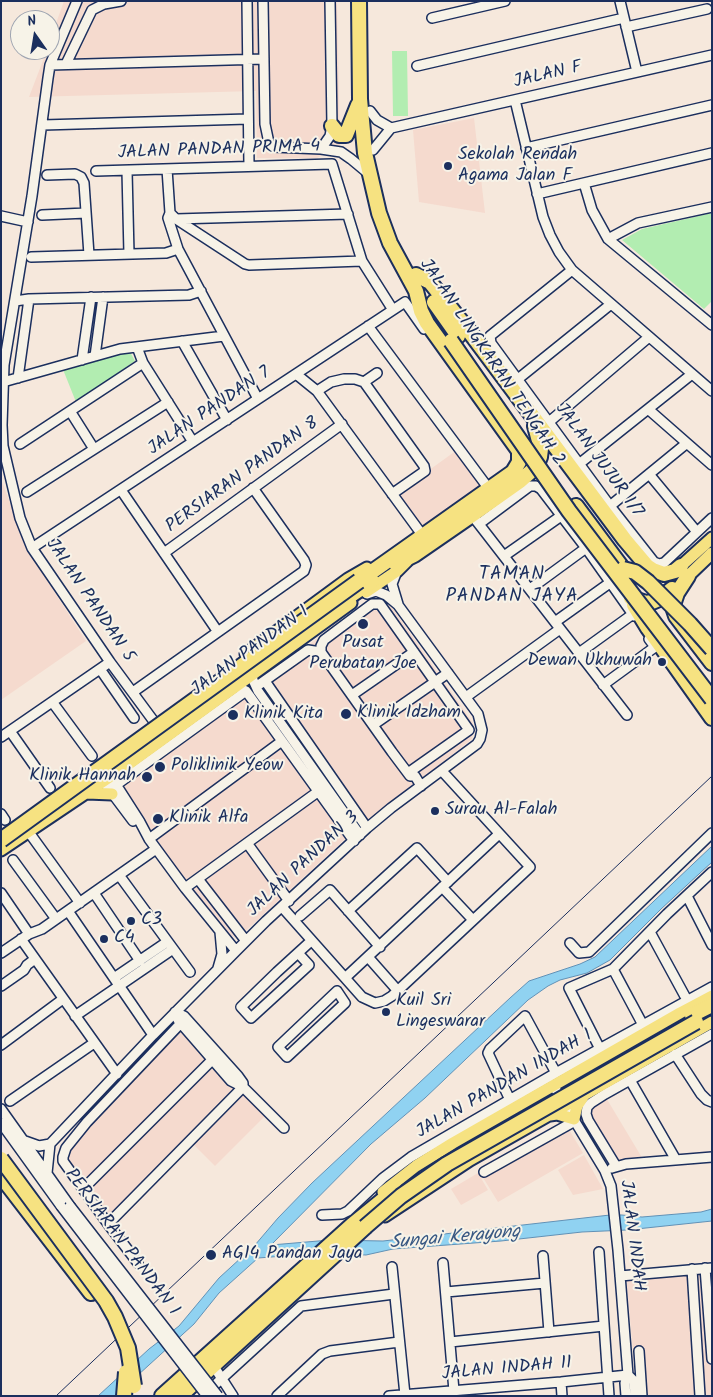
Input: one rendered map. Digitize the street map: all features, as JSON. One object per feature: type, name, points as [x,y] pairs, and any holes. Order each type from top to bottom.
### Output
[{"type":"highway","name":"JALAN LINGKARAN TENGAH 2","points":[[359,1],[360,99],[365,153],[379,213],[390,243],[416,291],[454,338],[576,506],[712,686]]},
{"type":"highway","name":"JALAN LINGKARAN TENGAH 2","points":[[368,1],[370,111],[373,150],[385,203],[398,237],[416,275],[454,338],[569,511],[712,699]]},
{"type":"highway","points":[[332,126],[339,135],[346,135],[360,99]]},
{"type":"highway","points":[[416,275],[430,282],[531,413],[625,540],[647,566],[664,574],[685,571]]},
{"type":"highway","points":[[416,291],[427,323],[519,452],[521,480]]},
{"type":"highway","points":[[521,480],[536,467],[540,458],[540,440],[531,413]]},
{"type":"highway","points":[[521,480],[533,479],[543,484],[630,598],[654,641],[712,718]]},
{"type":"highway","name":"JALAN PANDAN 1","points":[[410,551],[423,536],[489,489],[521,480]]},
{"type":"highway","name":"JALAN PANDAN 1","points":[[410,551],[475,519],[521,480]]},
{"type":"highway","points":[[1,840],[253,656],[410,551]]},
{"type":"highway","points":[[1,850],[318,618],[395,564],[410,551]]},
{"type":"highway","points":[[623,569],[635,572],[648,582],[712,649]]},
{"type":"highway","points":[[630,598],[646,603],[659,599],[685,571]]},
{"type":"highway","points":[[685,571],[676,593],[673,605],[674,610],[676,616],[712,663]]},
{"type":"highway","points":[[181,1396],[327,1262],[356,1226],[447,1164],[694,1019],[712,1005]]},
{"type":"highway","points":[[162,1396],[395,1190],[452,1152],[694,1019],[712,1014]]},
{"type":"highway","points":[[2,1158],[106,1301],[115,1317],[122,1332],[132,1365],[134,1386],[132,1396]]},
{"type":"highway","points":[[1,1176],[111,1322],[124,1360],[126,1375],[124,1396]]},
{"type":"main road","points":[[685,571],[712,538]]},
{"type":"main road","name":"JALAN PANDAN 1","points":[[1,850],[81,795],[111,784],[165,737],[241,686],[252,674],[397,571],[410,551]]},
{"type":"main road","name":"JALAN PANDAN 1","points":[[1,832],[156,724],[348,579],[388,555],[410,551]]},
{"type":"main road","points":[[685,571],[712,553]]},
{"type":"main road","points":[[230,667],[232,677],[241,686]]},
{"type":"main road","points":[[356,1226],[376,1197],[451,1139],[573,1074],[607,1048],[712,996]]},
{"type":"main road","points":[[356,1226],[380,1219],[456,1169],[712,1022]]},
{"type":"main road","points":[[573,1074],[572,1081],[576,1088],[585,1094]]},
{"type":"main road","points":[[548,1116],[557,1114],[575,1120],[577,1106],[585,1094]]},
{"type":"main road","points":[[536,1095],[545,1097],[549,1104],[548,1116]]},
{"type":"street","name":"JALAN PANDAN 5","points":[[77,1],[50,65],[43,125],[15,301],[5,329],[2,425],[4,468],[32,548],[110,662],[165,737]]},
{"type":"street","points":[[66,64],[92,10],[104,4],[121,1]]},
{"type":"street","points":[[246,1],[249,166]]},
{"type":"street","points":[[263,1],[265,124],[269,142],[274,146],[341,152],[352,159],[369,175]]},
{"type":"street","points":[[321,149],[330,136],[332,126],[330,1]]},
{"type":"street","points":[[432,18],[505,1]]},
{"type":"street","points":[[620,1],[637,72]]},
{"type":"street","points":[[626,27],[707,8]]},
{"type":"street","points":[[417,66],[624,18]]},
{"type":"street","name":"JALAN F","points":[[391,128],[712,55]]},
{"type":"street","points":[[50,65],[264,59]]},
{"type":"street","points":[[515,100],[537,194],[550,235],[572,270],[712,391]]},
{"type":"street","points":[[526,148],[712,105]]},
{"type":"street","points":[[370,111],[377,120],[391,128],[373,150]]},
{"type":"street","points":[[43,125],[248,119]]},
{"type":"street","points":[[537,194],[712,153]]},
{"type":"street","name":"JALAN PANDAN PRIMA 4","points":[[96,171],[332,164],[362,261],[393,310]]},
{"type":"street","points":[[167,169],[171,216],[178,249],[258,399]]},
{"type":"street","points":[[127,171],[128,254]]},
{"type":"street","points":[[47,175],[75,174],[84,183],[88,255]]},
{"type":"street","points":[[584,183],[592,210],[608,239],[712,326]]},
{"type":"street","points":[[608,239],[638,223],[712,207]]},
{"type":"street","points":[[42,215],[86,213]]},
{"type":"street","points":[[171,216],[348,214]]},
{"type":"street","points":[[1,216],[28,222]]},
{"type":"street","points":[[171,216],[249,265],[362,261]]},
{"type":"street","points":[[30,257],[166,253],[178,249]]},
{"type":"street","name":"JALAN JUJUR 1/7","points":[[572,270],[490,336],[491,343],[610,506],[654,562],[664,563],[697,532]]},
{"type":"street","points":[[15,301],[29,299],[189,295],[201,291]]},
{"type":"street","points":[[82,360],[91,297]]},
{"type":"street","points":[[94,356],[103,297]]},
{"type":"street","points":[[18,378],[29,299]]},
{"type":"street","name":"JALAN PANDAN 7","points":[[32,548],[405,302],[511,451],[521,480]]},
{"type":"street","points":[[518,379],[611,304]]},
{"type":"street","points":[[368,326],[489,489]]},
{"type":"street","points":[[3,382],[120,349],[224,336]]},
{"type":"street","points":[[548,422],[649,337]]},
{"type":"street","points":[[182,341],[227,420]]},
{"type":"street","points":[[137,347],[143,363],[193,442]]},
{"type":"street","points":[[20,444],[143,363]]},
{"type":"street","points":[[364,382],[377,373]]},
{"type":"street","points":[[296,374],[317,391],[423,536]]},
{"type":"street","points":[[579,464],[692,374]]},
{"type":"street","points":[[317,391],[331,382],[344,379],[355,379],[364,382],[424,466],[425,471],[392,494]]},
{"type":"street","points":[[27,492],[168,402]]},
{"type":"street","points":[[648,409],[712,465]]},
{"type":"street","points":[[70,411],[94,449]]},
{"type":"street","name":"PERSIARAN PANDAN 8","points":[[164,553],[342,424]]},
{"type":"street","points":[[610,506],[687,443]]},
{"type":"street","points":[[650,474],[697,532],[712,518]]},
{"type":"street","points":[[603,685],[629,666],[654,641],[541,490],[521,480],[509,501],[475,519],[603,685],[627,715]]},
{"type":"street","points":[[133,692],[304,571],[306,565],[304,560],[254,488]]},
{"type":"street","points":[[121,490],[218,632]]},
{"type":"street","points":[[504,556],[561,516]]},
{"type":"street","points":[[530,589],[586,548]]},
{"type":"street","name":"JALAN PANDAN 3","points":[[397,571],[392,584],[398,605]]},
{"type":"street","points":[[466,697],[558,626],[583,602],[611,582]]},
{"type":"street","name":"JALAN PANDAN 3","points":[[50,1144],[175,1012],[282,907],[367,828],[477,744],[480,739],[482,730],[478,714],[398,605],[386,595],[376,591],[362,595]]},
{"type":"street","points":[[409,775],[470,730],[380,604],[376,603],[372,604],[324,640],[321,652],[409,775],[415,776],[418,788]]},
{"type":"street","points":[[579,653],[633,614]]},
{"type":"street","points":[[255,687],[308,650],[321,652]]},
{"type":"street","points":[[352,695],[414,652]]},
{"type":"street","points":[[1,737],[110,662]]},
{"type":"street","points":[[100,669],[134,718]]},
{"type":"street","points":[[373,725],[448,673]]},
{"type":"street","points":[[252,674],[255,687],[322,789],[357,838]]},
{"type":"street","points":[[265,681],[367,828]]},
{"type":"street","points":[[111,784],[241,686],[282,741],[322,789]]},
{"type":"street","points":[[53,702],[92,756]]},
{"type":"street","points":[[10,731],[50,788]]},
{"type":"street","points":[[149,839],[282,741]]},
{"type":"street","points":[[98,766],[135,823],[141,827],[185,888],[236,951]]},
{"type":"street","points":[[282,907],[362,997],[370,1002],[379,1002],[389,999],[398,992],[530,867],[442,771]]},
{"type":"street","points":[[185,888],[322,789]]},
{"type":"street","points":[[28,831],[80,903]]},
{"type":"street","points":[[570,942],[579,953],[589,952],[712,833]]},
{"type":"street","points":[[345,978],[498,834]]},
{"type":"street","points":[[247,843],[289,901]]},
{"type":"street","points":[[348,911],[417,848],[473,920]]},
{"type":"street","points":[[1,953],[29,934],[42,929],[156,849]]},
{"type":"street","points":[[13,860],[56,919]]},
{"type":"street","points":[[607,1048],[569,988],[613,969],[712,872]]},
{"type":"street","points":[[119,875],[190,972]]},
{"type":"street","points":[[198,879],[245,942]]},
{"type":"street","points":[[300,916],[330,890],[380,947]]},
{"type":"street","points":[[1,893],[29,934]]},
{"type":"street","points":[[94,893],[140,961]]},
{"type":"street","points":[[687,896],[712,945]]},
{"type":"street","points":[[68,911],[153,1035]]},
{"type":"street","points":[[220,932],[234,942],[245,942]]},
{"type":"street","points":[[218,970],[222,954],[220,932]]},
{"type":"street","points":[[650,932],[687,1000]]},
{"type":"street","points":[[21,939],[118,1074]]},
{"type":"street","points":[[298,953],[308,965],[251,1018],[242,1007],[298,953],[311,941]]},
{"type":"street","points":[[75,1016],[140,961],[170,945]]},
{"type":"street","points":[[117,982],[170,945]]},
{"type":"street","points":[[368,958],[398,992]]},
{"type":"street","points":[[1,986],[35,960]]},
{"type":"street","points":[[613,969],[643,1025]]},
{"type":"street","name":"JALAN PANDAN INDAH 1","points":[[322,1215],[342,1214],[348,1211],[383,1178],[411,1157],[451,1139],[510,1100],[556,1073],[607,1048],[643,1025],[712,987]]},
{"type":"street","points":[[345,1003],[337,991],[278,1047],[287,1057],[345,1003],[362,997]]},
{"type":"street","points":[[1,1045],[63,999]]},
{"type":"street","points":[[175,1012],[180,1024],[215,1057]]},
{"type":"street","points":[[175,1012],[184,1016],[232,1081],[243,1087],[284,1128]]},
{"type":"street","points":[[510,1100],[488,1053],[525,1016],[556,1073]]},
{"type":"street","points":[[138,1263],[63,1160],[63,1156],[66,1148],[87,1122],[180,1024]]},
{"type":"street","points":[[616,1166],[588,1120],[586,1111],[591,1102],[712,1034]]},
{"type":"street","points":[[10,1101],[94,1043]]},
{"type":"street","points":[[675,1054],[701,1094],[712,1102]]},
{"type":"street","points":[[84,1188],[215,1057]]},
{"type":"street","points":[[630,1080],[676,1160]]},
{"type":"street","name":"JALAN INDAH","points":[[553,1085],[605,1171],[611,1186],[628,1375],[625,1383],[626,1396]]},
{"type":"street","points":[[108,1224],[243,1087]]},
{"type":"street","name":"PERSIARAN PANDAN 1","points":[[1,1109],[48,1173],[66,1206],[206,1396]]},
{"type":"street","points":[[79,1114],[87,1122]]},
{"type":"street","points":[[484,1172],[575,1120]]},
{"type":"street","name":"PERSIARAN PANDAN 1","points":[[1,1123],[218,1396]]},
{"type":"street","points":[[25,1141],[39,1146],[50,1144],[48,1173]]},
{"type":"street","points":[[605,1171],[616,1166],[712,1157]]},
{"type":"street","name":"JALAN INDAH","points":[[599,1252],[609,1396]]},
{"type":"street","points":[[543,1256],[549,1332]]},
{"type":"street","points":[[443,1263],[454,1391]]},
{"type":"street","points":[[392,1267],[405,1395]]},
{"type":"street","points":[[620,1276],[708,1268],[712,1359]]},
{"type":"street","points":[[692,1269],[700,1396]]},
{"type":"street","points":[[446,1292],[545,1283]]},
{"type":"street","points":[[206,1396],[208,1390],[301,1306],[394,1294]]},
{"type":"street","points":[[450,1342],[604,1326]]},
{"type":"street","points":[[277,1396],[322,1354],[330,1351],[399,1342]]},
{"type":"street","points":[[639,1352],[642,1396]]},
{"type":"street","points":[[213,1365],[233,1396]]},
{"type":"street","name":"JALAN INDAH","points":[[628,1375],[634,1381],[635,1396]]},
{"type":"street","name":"JALAN INDAH 11","points":[[389,1396],[454,1391],[511,1391],[561,1382],[628,1375]]},
{"type":"street","points":[[561,1382],[562,1396]]},
{"type":"street","points":[[181,1396],[193,1396]]},
{"type":"shaded area","points":[[64,1],[337,1],[340,146],[317,158],[257,158],[256,91],[29,97],[43,60],[60,60],[60,12]]},
{"type":"shaded area","name":"Sekolah Rendah Agama Jalan F","points":[[474,118],[485,213],[419,202],[413,130]]},
{"type":"shaded area","points":[[457,450],[482,484],[421,528],[396,494]]},
{"type":"shaded area","points":[[1,479],[28,551],[86,641],[1,700]]},
{"type":"shaded area","points":[[376,597],[391,606],[473,723],[472,739],[346,838],[238,938],[224,933],[112,784]]},
{"type":"shaded area","points":[[180,1027],[268,1113],[215,1166],[189,1140],[108,1220],[65,1159],[68,1148]]},
{"type":"shaded area","points":[[605,1096],[644,1161],[617,1164],[590,1118],[589,1109]]},
{"type":"shaded area","points":[[568,1128],[583,1153],[498,1202],[482,1176]]},
{"type":"shaded area","points":[[584,1155],[603,1189],[573,1195],[558,1170]]},
{"type":"shaded area","points":[[478,1173],[488,1190],[461,1205],[451,1189]]},
{"type":"shaded area","points":[[712,1268],[712,1396],[637,1396],[626,1274]]},
{"type":"green space","points":[[392,51],[407,51],[408,116],[393,116]]},
{"type":"green space","points":[[712,213],[712,301],[704,309],[622,240],[642,229]]},
{"type":"green space","points":[[129,350],[135,361],[76,402],[62,367]]},
{"type":"water","name":"Sungai Kerayong","points":[[712,846],[712,862],[610,960],[587,973],[560,980],[528,1000],[425,1098],[371,1144],[271,1245],[330,1240],[383,1241],[610,1215],[642,1217],[701,1212],[712,1209],[712,1221],[627,1230],[582,1232],[501,1241],[393,1249],[366,1255],[324,1253],[258,1258],[219,1293],[194,1324],[115,1396],[98,1396],[149,1349],[179,1326],[219,1278],[255,1245],[312,1183],[510,998],[529,981],[595,957]]},
{"type":"tram line","points":[[56,1396],[712,776]]},
{"type":"place","name":"Sekolah Rendah Agama Jalan F","points":[[448,166]]},
{"type":"place","name":"Pusat Perubatan Joe","points":[[363,624]]},
{"type":"place","name":"Dewan Ukhuwah","points":[[662,662]]},
{"type":"place","name":"Klinik Idzham","points":[[346,714]]},
{"type":"place","name":"Klinik Kita","points":[[233,715]]},
{"type":"place","name":"Poliklinik Yeow","points":[[160,767]]},
{"type":"place","name":"Klinik Hannah","points":[[147,777]]},
{"type":"place","name":"Surau Al-Falah","points":[[435,811]]},
{"type":"place","name":"Klinik Alfa","points":[[158,819]]},
{"type":"place","name":"C3","points":[[131,921]]},
{"type":"place","name":"C4","points":[[104,939]]},
{"type":"place","name":"Kuil Sri Lingeswarar","points":[[386,1012]]},
{"type":"place","name":"AG14 Pandan Jaya","points":[[211,1255]]},
{"type":"district","name":"TAMAN PANDAN JAYA","points":[[512,587]]}]
